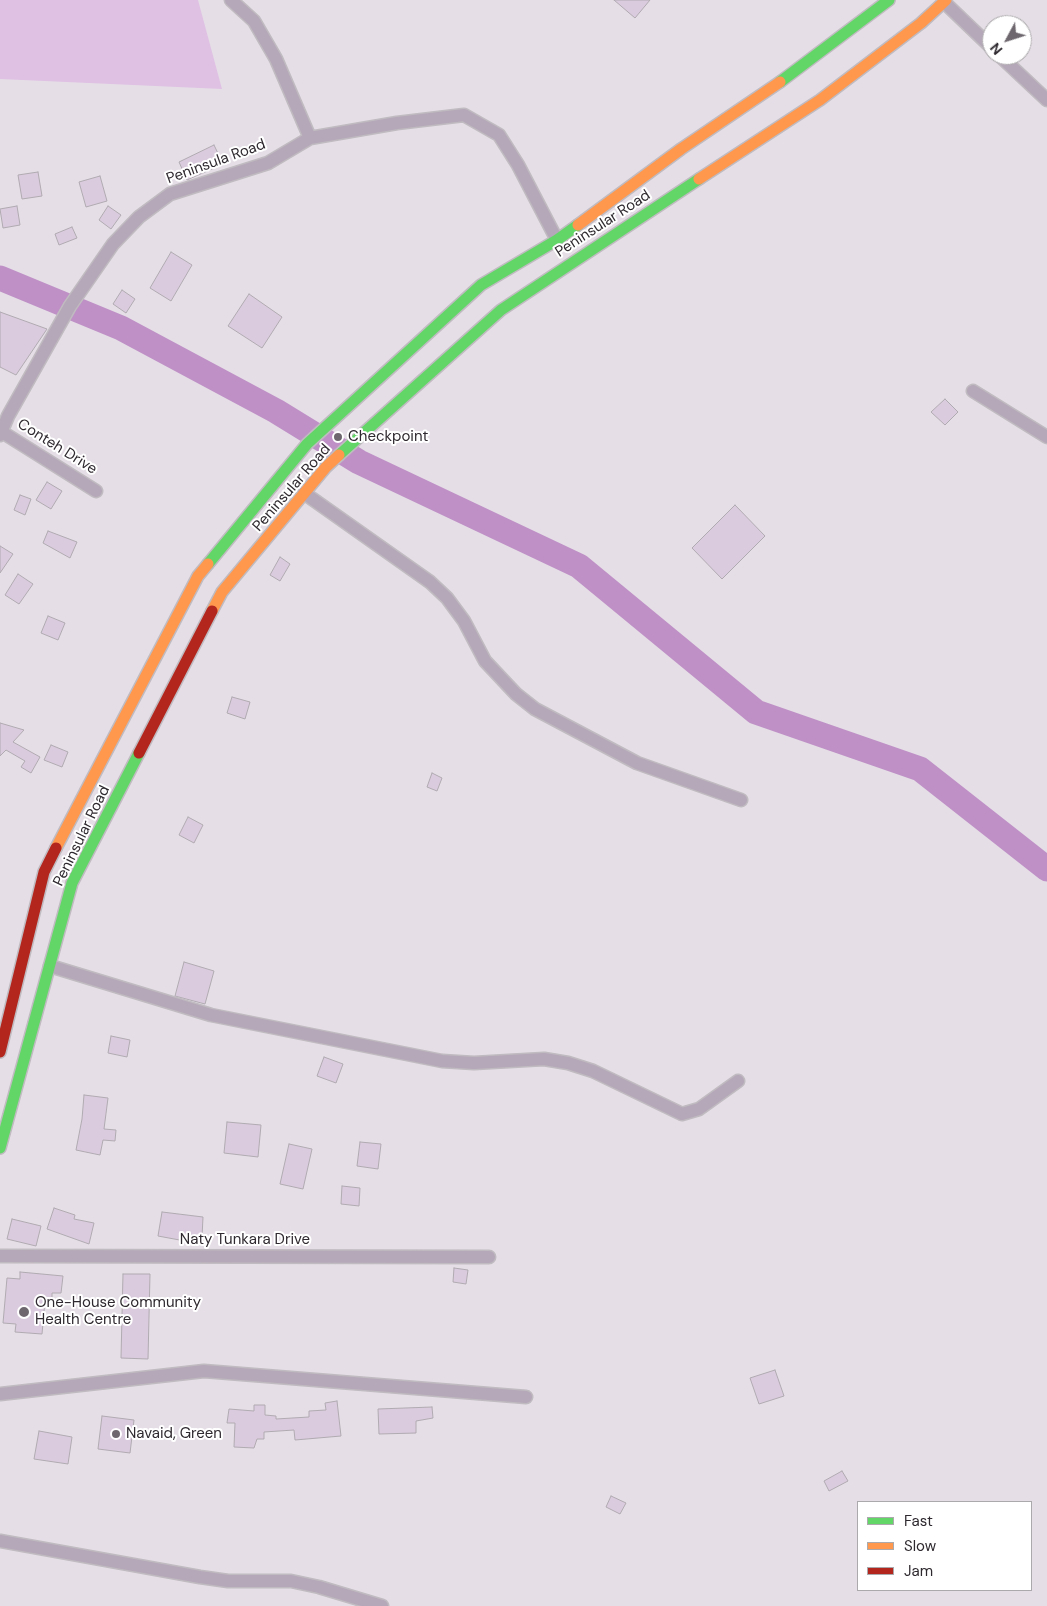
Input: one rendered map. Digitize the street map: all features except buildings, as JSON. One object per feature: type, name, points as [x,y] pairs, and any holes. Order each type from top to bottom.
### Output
[{"type":"main road","name":"Peninsular Road","points":[[0,1148],[72,883],[222,592],[326,467],[501,310],[820,100],[921,24],[945,1]]},
{"type":"main road","name":"Peninsular Road","points":[[0,1052],[44,872],[198,576],[307,444],[481,285],[557,240],[681,149],[800,68],[882,2]]},
{"type":"street","points":[[231,0],[254,21],[276,59],[310,138]]},
{"type":"street","points":[[945,1],[982,38]]},
{"type":"street","points":[[1010,65],[1047,100]]},
{"type":"street","name":"Peninsula Road","points":[[1,433],[70,306],[113,244],[139,217],[170,194],[268,164],[310,138],[397,123],[464,115],[499,135],[518,165],[557,240]]},
{"type":"street","points":[[973,391],[1047,437]]},
{"type":"street","name":"Conteh Drive","points":[[1,433],[96,491]]},
{"type":"street","points":[[304,493],[430,582],[458,611],[485,661],[516,694],[535,709],[637,763],[741,800]]},
{"type":"street","points":[[50,966],[211,1015],[442,1061],[474,1063],[544,1059],[568,1063],[593,1071],[682,1114],[699,1109],[738,1081]]},
{"type":"street","name":"Naty Tunkara Drive","points":[[0,1256],[489,1256]]},
{"type":"street","points":[[0,1394],[204,1371],[526,1397]]},
{"type":"street","points":[[0,1541],[228,1581],[290,1581],[319,1587],[382,1606]]},
{"type":"shaded area","points":[[0,0],[198,0],[222,89],[0,79]]},
{"type":"waterway","points":[[0,278],[121,328],[276,411],[359,462],[579,566],[756,712],[920,769],[1047,869]]},
{"type":"traffic: fast","points":[[780,82],[889,0]]},
{"type":"traffic: fast","points":[[339,455],[501,310],[699,179]]},
{"type":"traffic: fast","points":[[208,564],[307,444],[481,285],[557,240],[578,225]]},
{"type":"traffic: fast","points":[[0,1148],[72,883],[139,753]]},
{"type":"traffic: slow","points":[[699,179],[820,100],[921,23],[946,0]]},
{"type":"traffic: slow","points":[[578,225],[681,149],[780,82]]},
{"type":"traffic: slow","points":[[212,611],[222,592],[326,467],[339,455]]},
{"type":"traffic: slow","points":[[56,848],[198,576],[208,564]]},
{"type":"traffic: jam","points":[[139,753],[212,611]]},
{"type":"traffic: jam","points":[[0,1052],[44,872],[56,848]]},
{"type":"place","name":"Checkpoint","points":[[338,437]]},
{"type":"place","name":"One-House Community Health Centre","points":[[24,1312]]},
{"type":"place","name":"Navaid, Green","points":[[116,1434]]}]
